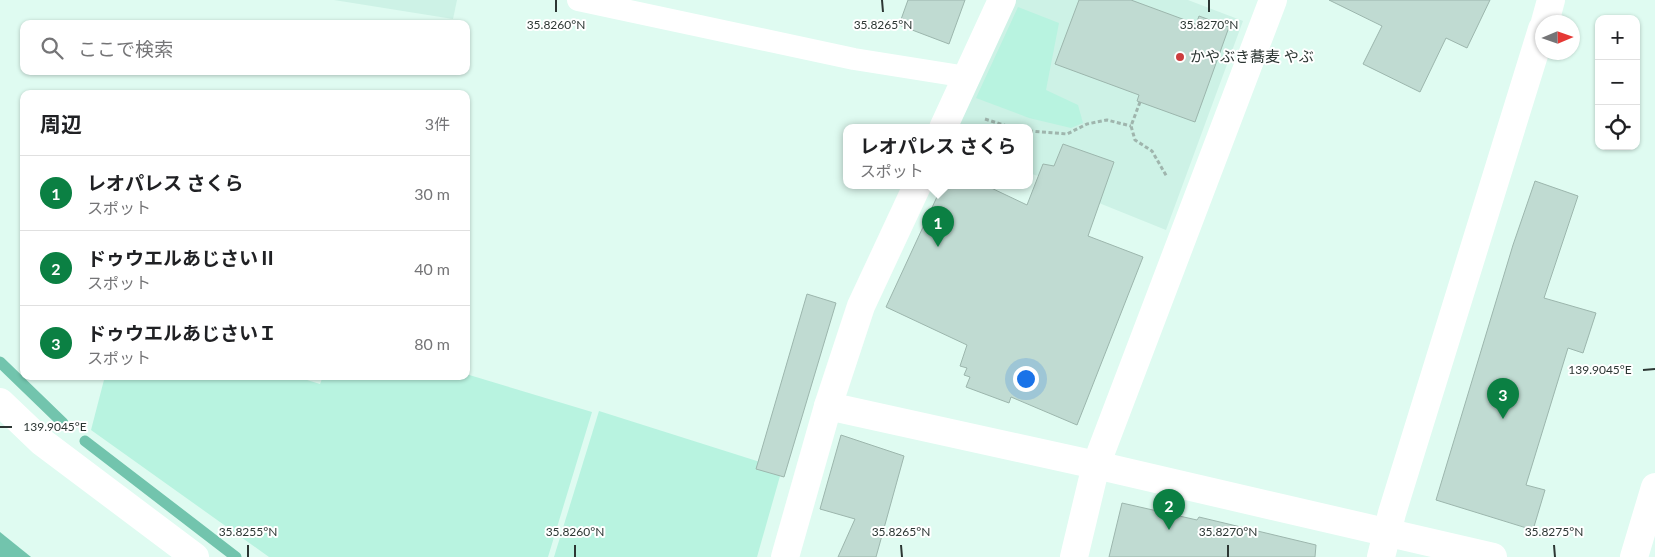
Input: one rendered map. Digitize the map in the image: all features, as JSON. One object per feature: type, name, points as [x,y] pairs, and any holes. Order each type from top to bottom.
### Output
[{"type":"street","points":[[945,124],[1002,0]]},
{"type":"street","points":[[1074,557],[1096,465],[1273,0]]},
{"type":"street","points":[[1547,15],[1552,0]]},
{"type":"street","points":[[1384,544],[1535,52]]},
{"type":"street","points":[[785,557],[828,406],[861,306],[916,189]]},
{"type":"street","points":[[0,402],[42,442],[195,557]]},
{"type":"street","points":[[828,406],[1096,465],[1384,544],[1493,557]]},
{"type":"street","points":[[1634,557],[1655,488]]},
{"type":"lane","points":[[578,0],[854,59],[967,77]]},
{"type":"path","points":[[1140,102],[1131,126],[1135,140],[1152,151],[1168,178],[1200,192]]},
{"type":"path","points":[[1033,131],[1067,134],[1087,124],[1107,120],[1131,126]]},
{"type":"shaded area","points":[[334,0],[457,0],[453,19]]},
{"type":"shaded area","points":[[1015,0],[1188,0],[1243,21],[1166,230],[1099,203],[1063,144],[1054,166],[1038,176],[1033,174],[1033,124],[959,124]]},
{"type":"shaded area","points":[[1018,7],[1059,23],[1046,90],[1078,105],[1083,123],[1071,128],[1029,118],[976,98]]},
{"type":"shaded area","points":[[470,375],[592,412],[548,557],[269,557],[91,430],[104,380],[307,380],[320,384],[322,380],[470,380]]},
{"type":"shaded area","points":[[599,411],[782,469],[757,557],[554,557]]},
{"type":"shaded area","points":[[0,532],[31,557],[0,557]]},
{"type":"building","points":[[908,0],[965,0],[949,44],[899,25]]},
{"type":"building","points":[[1079,0],[1131,0],[1196,24],[1199,16],[1229,27],[1195,122],[1137,101],[1139,95],[1055,64]]},
{"type":"building","points":[[1329,0],[1490,0],[1467,48],[1446,38],[1420,92],[1363,64],[1382,26]]},
{"type":"building","points":[[1063,144],[1114,162],[1088,236],[1143,257],[1077,425],[1011,397],[1009,403],[966,387],[970,377],[964,375],[967,368],[960,366],[967,345],[886,307],[941,189],[993,189],[1027,205],[1043,164],[1054,166]]},
{"type":"building","points":[[1535,181],[1578,196],[1544,298],[1596,313],[1583,353],[1568,348],[1526,485],[1545,490],[1533,530],[1436,500],[1513,245]]},
{"type":"building","points":[[807,294],[836,303],[784,477],[756,469]]},
{"type":"building","points":[[841,435],[904,456],[876,557],[838,557],[855,519],[820,509]]},
{"type":"building","points":[[1122,503],[1197,520],[1199,517],[1316,545],[1315,557],[1109,557]]},
{"type":"waterway","points":[[0,362],[63,423]]},
{"type":"waterway","points":[[85,441],[236,557]]},
{"type":"place","name":"かやぶき蕎麦 やぶ","points":[[1180,57]]},
{"type":"place","name":"レオパレス さくら","points":[[938,247]]},
{"type":"place","name":"ドゥウエルあじさいＩ","points":[[1503,419]]},
{"type":"place","name":"ドゥウエルあじさいⅡ","points":[[1169,530]]}]
